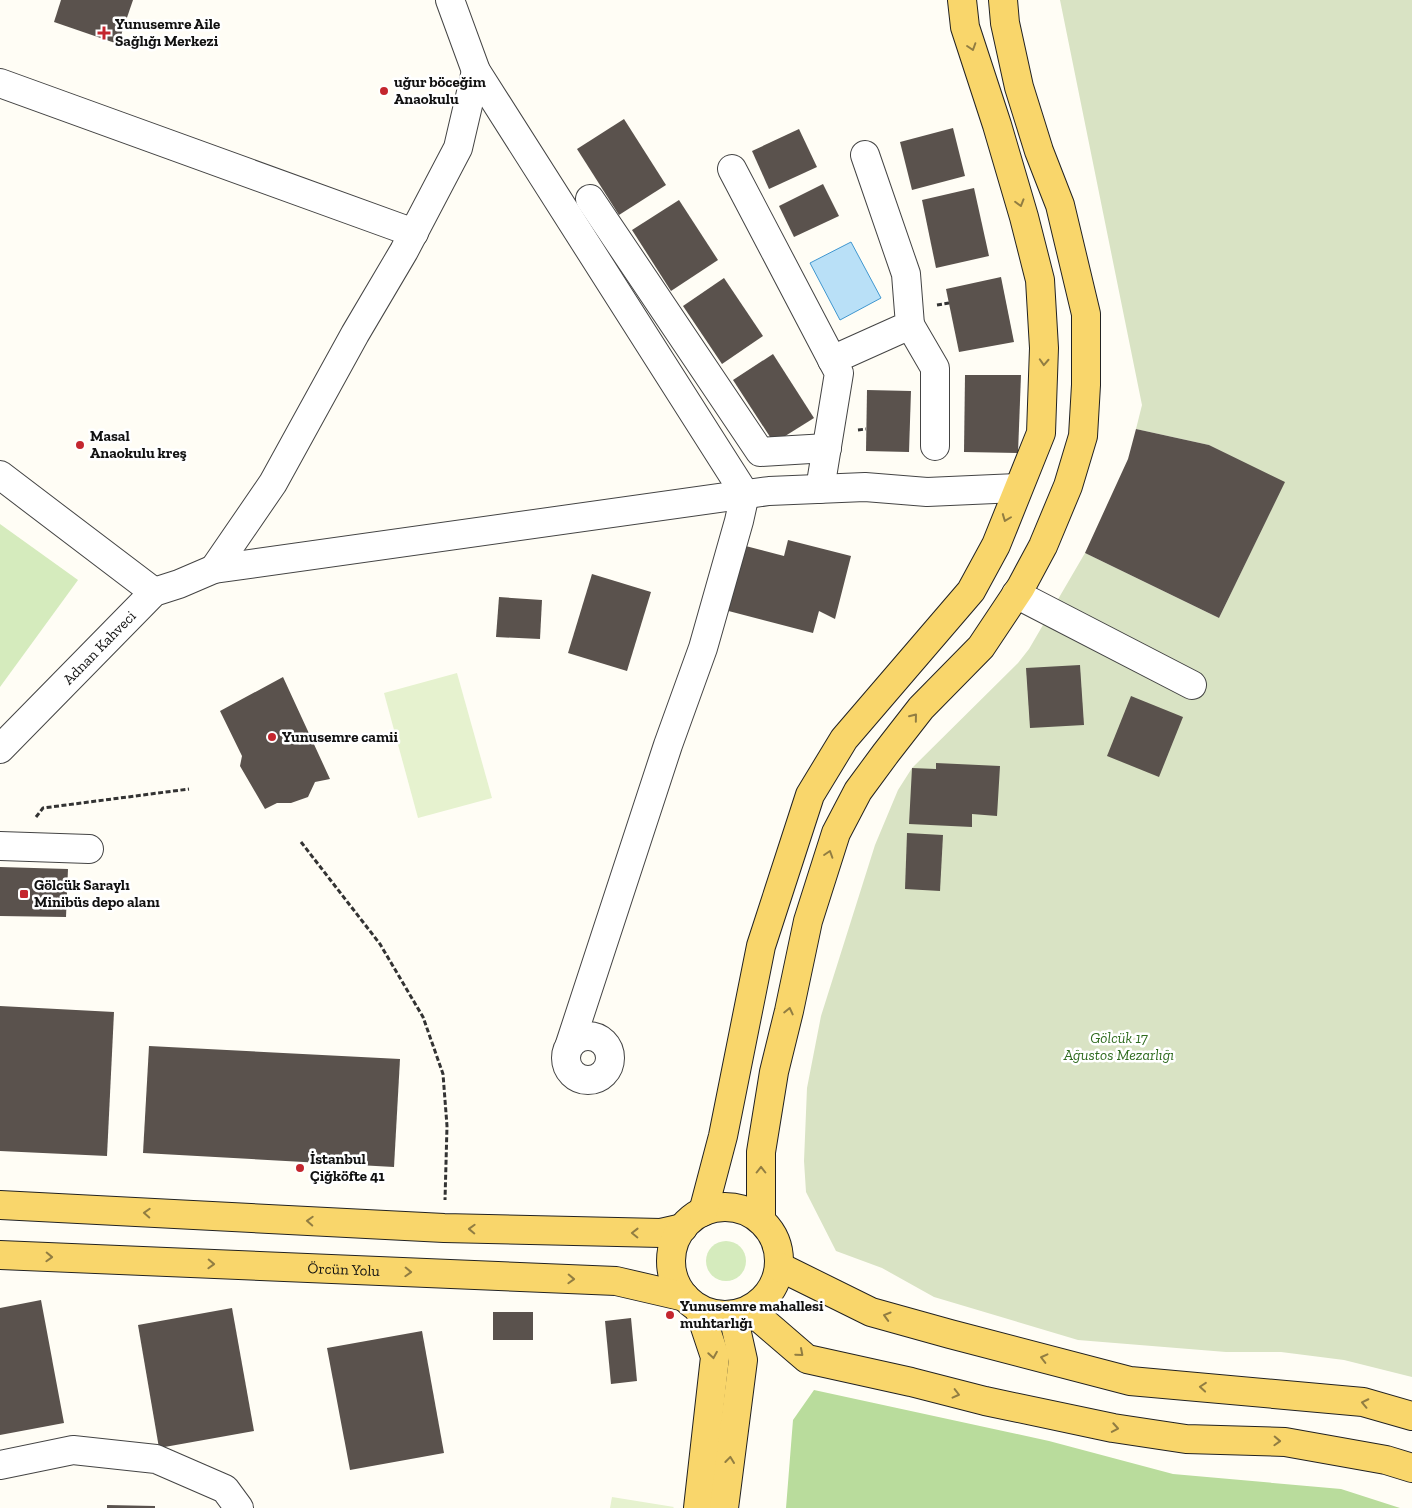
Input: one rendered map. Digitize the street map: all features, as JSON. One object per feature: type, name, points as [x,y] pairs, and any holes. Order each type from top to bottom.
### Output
[{"type":"main road","points":[[698,1508],[715,1357],[692,1303],[675,1282],[671,1264],[673,1246],[693,1220],[723,1136],[761,946],[810,796],[844,740],[971,591],[996,545],[1040,433],[1044,348],[1040,280],[998,125],[965,27],[962,0]]},
{"type":"main road","points":[[761,1219],[761,1152],[774,1072],[808,921],[836,833],[858,791],[886,753],[921,708],[981,647],[1016,594],[1043,546],[1068,486],[1083,436],[1086,385],[1086,314],[1060,205],[1038,151],[1019,87],[1005,23],[1004,0]]},
{"type":"main road","points":[[0,1205],[444,1228],[661,1234],[693,1220],[709,1209],[727,1207],[745,1210],[761,1219],[776,1241],[779,1249],[780,1267],[775,1284],[765,1299],[742,1312],[715,1314],[692,1303]]},
{"type":"main road","name":"Örcün Yolu","points":[[0,1255],[616,1281],[692,1303]]},
{"type":"main road","points":[[780,1267],[871,1312],[1130,1380],[1363,1402],[1412,1416]]},
{"type":"main road","points":[[742,1312],[807,1359],[911,1382],[984,1401],[1113,1428],[1186,1439],[1285,1442],[1386,1460],[1412,1468]]},
{"type":"main road","points":[[724,1508],[743,1360],[742,1312]]},
{"type":"street","points":[[450,0],[476,71],[745,494],[739,522],[703,648],[665,754],[570,1044]]},
{"type":"street","points":[[214,569],[273,483],[414,232],[458,148],[476,71]]},
{"type":"street","points":[[0,83],[414,232]]},
{"type":"street","points":[[865,155],[906,274],[910,325],[935,368],[935,446]]},
{"type":"street","points":[[732,169],[839,373],[820,489]]},
{"type":"street","points":[[590,199],[760,452],[827,448]]},
{"type":"street","points":[[832,360],[910,325]]},
{"type":"street","points":[[0,475],[154,592]]},
{"type":"street","name":"Adnan Kahveci","points":[[0,749],[154,592],[214,569],[769,491],[865,486],[927,492],[1017,488]]},
{"type":"street","points":[[1016,594],[1192,685]]},
{"type":"street","points":[[0,846],[89,849]]},
{"type":"street","points":[[0,1465],[73,1450],[156,1459],[225,1489],[238,1508]]},
{"type":"path","points":[[32,821],[43,808],[189,789]]},
{"type":"path","points":[[301,842],[380,944],[423,1016],[444,1074],[447,1126],[444,1228]]},
{"type":"green space","name":"Gölcük 17 Ağustos Mezarlığı","points":[[1060,0],[1412,0],[1412,1377],[1344,1360],[1281,1352],[1226,1352],[1078,1340],[934,1297],[882,1268],[836,1251],[806,1192],[804,1161],[807,1088],[821,1016],[875,845],[898,790],[912,768],[1018,663],[1029,649],[1085,553],[1219,618],[1284,483],[1209,445],[1136,429],[1142,405]]},
{"type":"green space","points":[[0,524],[78,580],[0,687]]},
{"type":"green space","points":[[457,673],[492,798],[418,818],[384,693]]},
{"type":"green space","points":[[730,1241],[737,1244],[743,1250],[746,1261],[745,1269],[737,1278],[730,1281],[722,1281],[715,1278],[707,1269],[706,1257],[709,1250],[718,1242]]},
{"type":"green space","points":[[814,1390],[1049,1441],[1173,1474],[1341,1489],[1400,1508],[786,1508],[793,1420]]},
{"type":"green space","points":[[612,1497],[674,1507],[610,1508]]},
{"type":"water","points":[[851,242],[881,298],[840,320],[810,263]]},
{"type":"building","name":"Yunusemre Aile Sağlığı Merkezi","points":[[61,0],[133,0],[118,44],[54,22]]},
{"type":"building","points":[[624,119],[666,185],[619,215],[577,149]]},
{"type":"building","points":[[953,128],[965,176],[912,190],[900,142]]},
{"type":"building","points":[[799,129],[817,167],[769,189],[752,151]]},
{"type":"building","points":[[823,184],[839,216],[794,237],[779,206]]},
{"type":"building","points":[[974,188],[989,256],[936,268],[922,200]]},
{"type":"building","points":[[679,200],[718,260],[671,291],[632,230]]},
{"type":"building","points":[[1001,277],[1014,342],[959,352],[946,289]]},
{"type":"building","points":[[724,278],[763,336],[722,364],[683,306]]},
{"type":"building","points":[[773,354],[814,418],[774,443],[733,380]]},
{"type":"building","points":[[965,375],[1021,375],[1018,453],[964,452]]},
{"type":"building","points":[[867,390],[911,391],[909,452],[866,451]]},
{"type":"building","points":[[1136,429],[1209,445],[1285,482],[1219,618],[1085,553],[1128,459]]},
{"type":"building","points":[[788,540],[851,556],[835,619],[819,611],[813,633],[717,608],[734,543],[784,556]]},
{"type":"building","points":[[592,574],[651,592],[627,671],[568,653]]},
{"type":"building","points":[[499,597],[542,600],[540,639],[496,637]]},
{"type":"building","points":[[1080,665],[1084,725],[1030,728],[1026,668]]},
{"type":"building","name":"Yunusemre camii","points":[[283,677],[330,779],[315,782],[308,797],[291,803],[277,803],[265,809],[240,766],[242,756],[220,711]]},
{"type":"building","points":[[1131,696],[1183,717],[1159,777],[1107,756]]},
{"type":"building","points":[[936,763],[1000,766],[997,816],[972,814],[972,827],[909,824],[912,768],[936,769]]},
{"type":"building","points":[[907,833],[943,835],[940,891],[905,889]]},
{"type":"building","points":[[0,867],[68,869],[66,917],[0,916]]},
{"type":"building","points":[[0,1006],[114,1012],[107,1156],[0,1151]]},
{"type":"building","points":[[149,1046],[400,1059],[394,1167],[143,1153]]},
{"type":"building","points":[[41,1300],[64,1423],[0,1435],[0,1308]]},
{"type":"building","points":[[232,1308],[254,1431],[159,1448],[138,1325]]},
{"type":"building","points":[[493,1312],[533,1312],[533,1340],[493,1340]]},
{"type":"building","points":[[631,1318],[637,1381],[611,1384],[605,1321]]},
{"type":"building","points":[[422,1331],[444,1453],[350,1470],[327,1348]]},
{"type":"building","points":[[107,1505],[155,1506],[155,1508],[107,1508]]},
{"type":"place","name":"Yunusemre Aile Sağlığı Merkezi","points":[[104,33]]},
{"type":"place","name":"uğur böceğim Anaokulu","points":[[384,91]]},
{"type":"place","name":"Masal Anaokulu kreş","points":[[80,445]]},
{"type":"place","name":"Yunusemre camii","points":[[272,737]]},
{"type":"place","name":"Gölcük Saraylı Minibüs depo alanı","points":[[24,894]]},
{"type":"place","name":"İstanbul Çiğköfte 41","points":[[300,1168]]},
{"type":"place","name":"Yunusemre mahallesi muhtarlığı","points":[[670,1315]]}]
